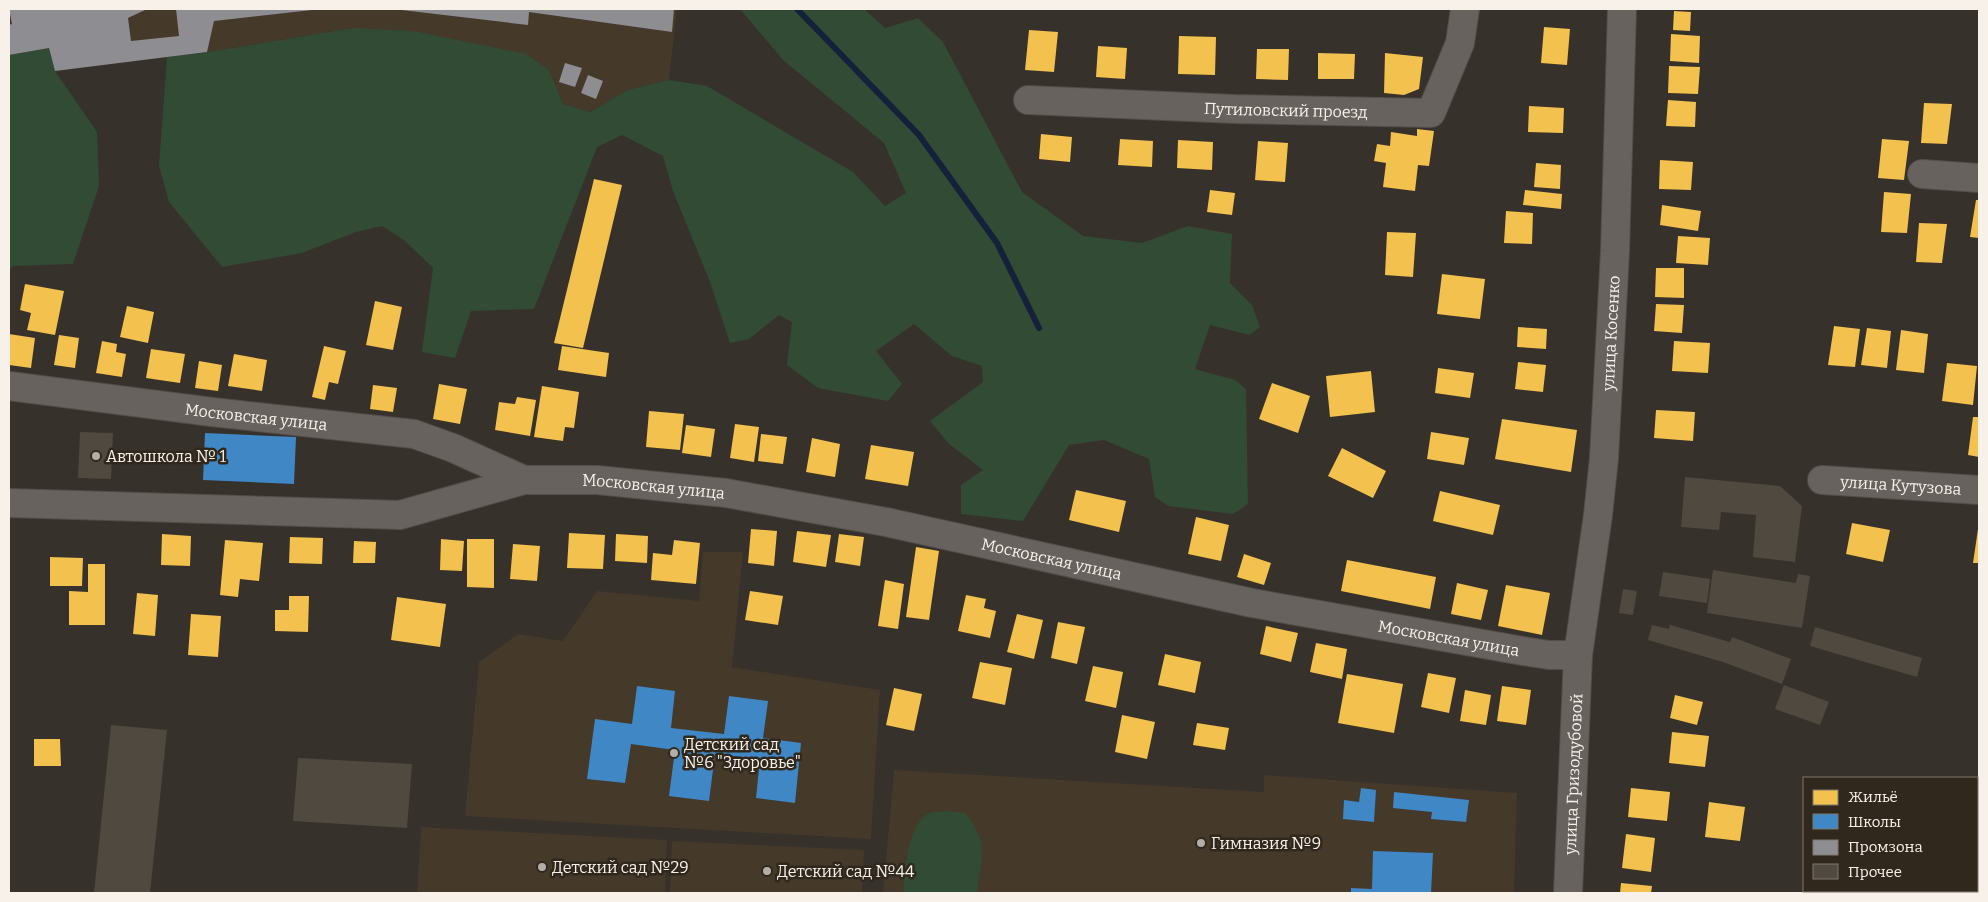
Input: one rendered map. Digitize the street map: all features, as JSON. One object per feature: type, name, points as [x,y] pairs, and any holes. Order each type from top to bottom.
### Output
[{"type":"street","name":"Путиловский проезд","points":[[1028,100],[1234,109],[1431,113],[1460,43],[1464,9]]},
{"type":"street","name":"улица Косенко","points":[[1578,655],[1598,515],[1604,458],[1615,250],[1622,9]]},
{"type":"street","points":[[1922,174],[1979,178]]},
{"type":"street","name":"Московская улица","points":[[9,386],[212,412],[414,434],[453,448],[524,480]]},
{"type":"street","points":[[447,501],[458,483],[460,464],[453,448]]},
{"type":"street","name":"Московская улица","points":[[9,503],[400,515],[524,480],[597,480],[726,493],[886,522],[1252,603],[1523,651],[1549,655],[1578,655]]},
{"type":"street","name":"улица Кутузова","points":[[1822,480],[1979,490]]},
{"type":"street","name":"улица Гризодубовой","points":[[1568,893],[1578,655]]},
{"type":"shaded area","points":[[9,9],[677,9],[669,80],[627,90],[590,112],[563,104],[549,70],[352,28],[207,52],[55,71],[49,48],[9,55]]},
{"type":"shaded area","name":"Детский сад №6 \"Здоровье\"","points":[[703,552],[743,552],[732,667],[880,690],[871,839],[465,816],[479,662],[518,634],[563,641],[597,591],[699,601]]},
{"type":"shaded area","name":"Гимназия №9","points":[[894,770],[1264,792],[1264,775],[1517,793],[1514,893],[883,893]]},
{"type":"shaded area","name":"Детский сад №29","points":[[421,827],[667,840],[665,893],[417,893]]},
{"type":"shaded area","name":"Детский сад №44","points":[[672,841],[864,850],[862,893],[670,893]]},
{"type":"green space","points":[[737,9],[864,9],[885,28],[918,18],[943,42],[1022,192],[1083,236],[1142,243],[1188,226],[1232,234],[1230,283],[1252,305],[1260,327],[1250,335],[1210,325],[1195,369],[1235,380],[1246,389],[1248,504],[1233,514],[1168,506],[1155,497],[1149,459],[1104,440],[1069,445],[1023,521],[961,514],[961,485],[983,470],[948,443],[930,421],[983,382],[982,366],[952,356],[914,324],[876,351],[902,384],[888,401],[818,388],[787,365],[792,322],[779,315],[749,339],[730,343],[710,282],[673,191],[663,156],[622,135],[597,147],[534,309],[471,311],[455,358],[422,352],[433,268],[404,240],[382,226],[356,232],[302,253],[222,267],[169,202],[159,166],[167,57],[352,28],[414,31],[526,54],[549,70],[563,104],[590,112],[627,90],[669,80],[707,86],[853,172],[885,206],[906,193],[884,143],[783,60],[741,10]]},
{"type":"green space","points":[[49,48],[55,71],[97,132],[99,186],[73,264],[13,266],[9,270],[9,55]]},
{"type":"green space","points":[[946,811],[965,813],[978,833],[981,842],[982,860],[977,893],[903,893],[909,848],[916,827],[922,818],[930,813]]},
{"type":"building: Жильё","points":[[1674,11],[1691,12],[1690,31],[1673,30]]},
{"type":"building: Жильё","points":[[1544,27],[1570,29],[1567,65],[1541,63]]},
{"type":"building: Жильё","points":[[1029,30],[1058,32],[1054,72],[1025,70]]},
{"type":"building: Жильё","points":[[1671,34],[1700,36],[1699,63],[1670,61]]},
{"type":"building: Жильё","points":[[1179,36],[1216,37],[1215,75],[1178,74]]},
{"type":"building: Жильё","points":[[1098,46],[1127,48],[1125,79],[1096,77]]},
{"type":"building: Жильё","points":[[1257,49],[1289,49],[1288,80],[1256,79]]},
{"type":"building: Жильё","points":[[1318,53],[1355,54],[1354,79],[1318,79]]},
{"type":"building: Жильё","points":[[1385,53],[1423,57],[1419,89],[1404,95],[1384,93]]},
{"type":"building: Жильё","points":[[1669,66],[1700,67],[1698,94],[1668,93]]},
{"type":"building: Жильё","points":[[1668,100],[1696,102],[1695,127],[1666,126]]},
{"type":"building: Жильё","points":[[1924,103],[1952,104],[1947,144],[1921,143]]},
{"type":"building: Жильё","points":[[1529,106],[1564,108],[1563,133],[1528,132]]},
{"type":"building: Жильё","points":[[1417,129],[1434,131],[1429,166],[1418,165],[1415,191],[1383,187],[1386,163],[1374,161],[1377,144],[1390,146],[1391,132],[1417,136]]},
{"type":"building: Жильё","points":[[1041,134],[1072,137],[1070,162],[1039,159]]},
{"type":"building: Жильё","points":[[1120,139],[1153,141],[1152,167],[1118,165]]},
{"type":"building: Жильё","points":[[1882,139],[1909,141],[1904,180],[1878,178]]},
{"type":"building: Жильё","points":[[1178,140],[1213,142],[1212,170],[1177,168]]},
{"type":"building: Жильё","points":[[1258,141],[1288,143],[1285,182],[1255,180]]},
{"type":"building: Жильё","points":[[1660,160],[1693,162],[1691,190],[1659,189]]},
{"type":"building: Жильё","points":[[1536,163],[1561,165],[1560,189],[1534,187]]},
{"type":"building: Жильё","points":[[594,179],[622,185],[583,348],[554,343]]},
{"type":"building: Жильё","points":[[1210,190],[1235,193],[1232,215],[1207,212]]},
{"type":"building: Жильё","points":[[1525,190],[1562,194],[1561,209],[1523,205]]},
{"type":"building: Жильё","points":[[1884,192],[1911,194],[1907,233],[1881,232]]},
{"type":"building: Жильё","points":[[1976,200],[1979,200],[1979,238],[1970,237]]},
{"type":"building: Жильё","points":[[1662,205],[1701,211],[1698,231],[1660,225]]},
{"type":"building: Жильё","points":[[1506,211],[1533,213],[1532,244],[1504,243]]},
{"type":"building: Жильё","points":[[1919,223],[1947,224],[1942,263],[1916,262]]},
{"type":"building: Жильё","points":[[1387,232],[1416,233],[1413,277],[1385,275]]},
{"type":"building: Жильё","points":[[1678,236],[1710,238],[1708,265],[1676,263]]},
{"type":"building: Жильё","points":[[1656,268],[1684,268],[1684,298],[1655,297]]},
{"type":"building: Жильё","points":[[1442,274],[1485,279],[1480,319],[1437,314]]},
{"type":"building: Жильё","points":[[25,284],[64,291],[55,335],[27,330],[31,313],[20,310]]},
{"type":"building: Жильё","points":[[375,301],[402,307],[393,350],[366,345]]},
{"type":"building: Жильё","points":[[1656,304],[1684,305],[1682,333],[1654,331]]},
{"type":"building: Жильё","points":[[127,306],[154,312],[148,343],[120,337]]},
{"type":"building: Жильё","points":[[1834,326],[1860,329],[1855,367],[1828,365]]},
{"type":"building: Жильё","points":[[1518,327],[1547,329],[1546,349],[1517,347]]},
{"type":"building: Жильё","points":[[1867,328],[1891,331],[1887,368],[1861,365]]},
{"type":"building: Жильё","points":[[1901,330],[1928,334],[1924,373],[1896,370]]},
{"type":"building: Жильё","points":[[9,334],[35,338],[31,368],[9,365]]},
{"type":"building: Жильё","points":[[59,335],[79,338],[75,368],[54,365]]},
{"type":"building: Жильё","points":[[102,341],[117,344],[116,352],[126,354],[122,377],[96,373]]},
{"type":"building: Жильё","points":[[1674,341],[1710,343],[1708,373],[1672,371]]},
{"type":"building: Жильё","points":[[324,346],[346,351],[338,384],[329,382],[325,400],[312,397]]},
{"type":"building: Жильё","points":[[562,346],[609,353],[606,377],[558,370]]},
{"type":"building: Жильё","points":[[151,349],[185,354],[180,383],[146,378]]},
{"type":"building: Жильё","points":[[234,354],[267,360],[262,391],[228,386]]},
{"type":"building: Жильё","points":[[199,361],[222,365],[218,391],[195,388]]},
{"type":"building: Жильё","points":[[1518,362],[1546,365],[1543,392],[1515,389]]},
{"type":"building: Жильё","points":[[1947,363],[1977,366],[1973,405],[1942,401]]},
{"type":"building: Жильё","points":[[1438,368],[1474,373],[1470,398],[1435,393]]},
{"type":"building: Жильё","points":[[1371,371],[1375,412],[1330,417],[1326,376]]},
{"type":"building: Жильё","points":[[1272,383],[1310,396],[1298,433],[1259,419]]},
{"type":"building: Жильё","points":[[439,384],[467,389],[460,424],[433,419]]},
{"type":"building: Жильё","points":[[373,385],[397,388],[393,412],[370,409]]},
{"type":"building: Жильё","points":[[542,386],[579,392],[574,428],[565,427],[563,441],[534,437]]},
{"type":"building: Жильё","points":[[517,397],[536,400],[530,436],[495,430],[499,402],[515,404]]},
{"type":"building: Жильё","points":[[1656,410],[1695,412],[1693,441],[1654,438]]},
{"type":"building: Жильё","points":[[649,411],[684,414],[680,450],[646,447]]},
{"type":"building: Жильё","points":[[1973,417],[1979,417],[1979,457],[1968,455]]},
{"type":"building: Жильё","points":[[1502,419],[1577,430],[1571,472],[1495,459]]},
{"type":"building: Жильё","points":[[735,424],[759,427],[754,462],[730,458]]},
{"type":"building: Жильё","points":[[686,425],[715,429],[711,457],[682,453]]},
{"type":"building: Жильё","points":[[1431,432],[1469,438],[1464,465],[1427,459]]},
{"type":"building: Жильё","points":[[761,434],[787,437],[783,464],[758,461]]},
{"type":"building: Жильё","points":[[812,438],[840,444],[835,477],[806,472]]},
{"type":"building: Жильё","points":[[871,445],[914,452],[908,486],[865,479]]},
{"type":"building: Жильё","points":[[1342,448],[1386,471],[1373,498],[1328,476]]},
{"type":"building: Жильё","points":[[1076,490],[1126,501],[1119,532],[1069,520]]},
{"type":"building: Жильё","points":[[1440,491],[1500,505],[1493,535],[1433,521]]},
{"type":"building: Жильё","points":[[1196,517],[1229,525],[1221,561],[1188,554]]},
{"type":"building: Жильё","points":[[1852,523],[1890,530],[1883,562],[1846,554]]},
{"type":"building: Жильё","points":[[751,529],[777,531],[774,566],[748,563]]},
{"type":"building: Жильё","points":[[1978,529],[1979,563],[1973,563]]},
{"type":"building: Жильё","points":[[797,531],[831,535],[826,567],[793,562]]},
{"type":"building: Жильё","points":[[569,533],[605,535],[603,569],[567,568]]},
{"type":"building: Жильё","points":[[162,534],[191,536],[190,566],[161,565]]},
{"type":"building: Жильё","points":[[616,534],[648,536],[647,563],[615,561]]},
{"type":"building: Жильё","points":[[839,534],[864,537],[860,566],[835,562]]},
{"type":"building: Жильё","points":[[290,537],[323,538],[322,564],[289,563]]},
{"type":"building: Жильё","points":[[441,539],[464,541],[462,571],[440,570]]},
{"type":"building: Жильё","points":[[467,539],[494,539],[494,588],[467,587]]},
{"type":"building: Жильё","points":[[225,540],[263,543],[259,581],[240,579],[238,597],[220,595]]},
{"type":"building: Жильё","points":[[674,540],[700,543],[696,584],[651,580],[653,553],[672,555]]},
{"type":"building: Жильё","points":[[354,541],[376,542],[375,563],[353,563]]},
{"type":"building: Жильё","points":[[513,544],[540,546],[537,581],[510,579]]},
{"type":"building: Жильё","points":[[916,547],[939,551],[929,620],[906,617]]},
{"type":"building: Жильё","points":[[1244,554],[1271,563],[1264,585],[1237,577]]},
{"type":"building: Жильё","points":[[50,557],[83,558],[82,586],[50,586]]},
{"type":"building: Жильё","points":[[1347,560],[1436,577],[1430,609],[1341,591]]},
{"type":"building: Жильё","points":[[88,564],[105,564],[105,625],[69,625],[69,591],[88,592]]},
{"type":"building: Жильё","points":[[885,580],[904,584],[898,629],[878,626]]},
{"type":"building: Жильё","points":[[1457,583],[1488,590],[1481,620],[1451,614]]},
{"type":"building: Жильё","points":[[1506,585],[1550,593],[1542,635],[1498,626]]},
{"type":"building: Жильё","points":[[750,591],[783,596],[778,625],[745,620]]},
{"type":"building: Жильё","points":[[137,593],[158,595],[155,636],[133,634]]},
{"type":"building: Жильё","points":[[966,595],[986,599],[984,608],[996,611],[990,638],[958,631]]},
{"type":"building: Жильё","points":[[289,596],[309,596],[308,632],[275,631],[275,610],[289,610]]},
{"type":"building: Жильё","points":[[397,597],[446,604],[440,647],[391,640]]},
{"type":"building: Жильё","points":[[191,614],[221,616],[218,657],[188,655]]},
{"type":"building: Жильё","points":[[1017,614],[1043,620],[1034,659],[1007,652]]},
{"type":"building: Жильё","points":[[1058,622],[1085,627],[1077,664],[1051,658]]},
{"type":"building: Жильё","points":[[1266,626],[1298,633],[1291,662],[1260,654]]},
{"type":"building: Жильё","points":[[1316,643],[1347,649],[1342,679],[1310,672]]},
{"type":"building: Жильё","points":[[1165,654],[1201,662],[1195,693],[1158,685]]},
{"type":"building: Жильё","points":[[980,662],[1012,668],[1005,705],[972,698]]},
{"type":"building: Жильё","points":[[1093,666],[1123,672],[1116,708],[1085,701]]},
{"type":"building: Жильё","points":[[1428,673],[1456,678],[1449,713],[1421,707]]},
{"type":"building: Жильё","points":[[1347,674],[1403,684],[1394,733],[1338,723]]},
{"type":"building: Жильё","points":[[1502,686],[1531,690],[1526,725],[1497,721]]},
{"type":"building: Жильё","points":[[894,688],[922,694],[914,731],[886,725]]},
{"type":"building: Жильё","points":[[1465,690],[1491,695],[1486,725],[1460,721]]},
{"type":"building: Жильё","points":[[1675,695],[1703,702],[1697,725],[1670,718]]},
{"type":"building: Жильё","points":[[1122,715],[1155,722],[1147,759],[1115,752]]},
{"type":"building: Жильё","points":[[1197,723],[1229,728],[1225,750],[1193,745]]},
{"type":"building: Жильё","points":[[1672,732],[1709,736],[1705,767],[1669,763]]},
{"type":"building: Жильё","points":[[34,739],[60,739],[61,766],[34,766]]},
{"type":"building: Жильё","points":[[1631,788],[1670,792],[1667,821],[1628,817]]},
{"type":"building: Жильё","points":[[1709,802],[1745,807],[1740,841],[1705,837]]},
{"type":"building: Жильё","points":[[1626,834],[1655,838],[1651,872],[1622,868]]},
{"type":"building: Жильё","points":[[1978,841],[1979,841],[1978,879]]},
{"type":"building: Жильё","points":[[1621,883],[1652,886],[1651,893],[1620,893]]},
{"type":"building: Жильё","points":[[1915,892],[1920,893],[1897,893]]},
{"type":"building: Школы","points":[[205,433],[296,437],[294,484],[203,480]]},
{"type":"building: Школы","points":[[637,686],[675,691],[671,728],[724,734],[729,696],[768,701],[763,738],[801,743],[795,803],[756,798],[760,759],[715,754],[709,801],[669,796],[675,750],[631,744],[625,783],[587,779],[595,719],[632,724]]},
{"type":"building: Школы","points":[[1361,788],[1376,790],[1374,822],[1343,819],[1344,800],[1359,802]]},
{"type":"building: Школы","points":[[1394,792],[1469,800],[1466,822],[1431,819],[1432,812],[1393,808]]},
{"type":"building: Школы","points":[[1373,851],[1433,853],[1431,893],[1351,893],[1351,888],[1372,889]]},
{"type":"building: Промзона","points":[[9,9],[145,9],[128,18],[131,41],[179,36],[176,9],[312,10],[214,21],[207,52],[55,71],[49,48],[9,55],[9,25],[12,24]]},
{"type":"building: Промзона","points":[[393,9],[674,9],[672,32],[529,12],[528,25]]},
{"type":"building: Промзона","points":[[565,63],[582,68],[575,87],[559,82]]},
{"type":"building: Промзона","points":[[588,75],[603,81],[596,99],[581,93]]},
{"type":"building: Прочее","name":"Автошкола № 1","points":[[80,432],[113,433],[111,479],[78,478]]},
{"type":"building: Прочее","points":[[1685,477],[1780,486],[1802,506],[1795,562],[1753,557],[1756,515],[1721,512],[1719,530],[1681,527]]},
{"type":"building: Прочее","points":[[1713,570],[1796,583],[1798,574],[1810,576],[1802,628],[1707,613]]},
{"type":"building: Прочее","points":[[1663,572],[1710,579],[1707,603],[1659,596]]},
{"type":"building: Прочее","points":[[1623,589],[1637,591],[1633,615],[1619,613]]},
{"type":"building: Прочее","points":[[1652,625],[1669,629],[1670,625],[1730,642],[1732,637],[1791,659],[1782,684],[1723,662],[1648,640]]},
{"type":"building: Прочее","points":[[1815,627],[1922,658],[1917,677],[1810,646]]},
{"type":"building: Прочее","points":[[1784,685],[1829,702],[1820,725],[1775,709]]},
{"type":"building: Прочее","points":[[111,725],[167,730],[150,893],[94,893]]},
{"type":"building: Прочее","points":[[298,758],[412,764],[407,828],[293,821]]},
{"type":"waterway","points":[[797,9],[919,135],[997,243],[1039,328]]},
{"type":"place","name":"Автошкола № 1","points":[[96,456]]},
{"type":"place","name":"Детский сад №6 \"Здоровье\"","points":[[674,753]]},
{"type":"place","name":"Гимназия №9","points":[[1201,843]]},
{"type":"place","name":"Детский сад №29","points":[[542,867]]},
{"type":"place","name":"Детский сад №44","points":[[767,871]]}]
